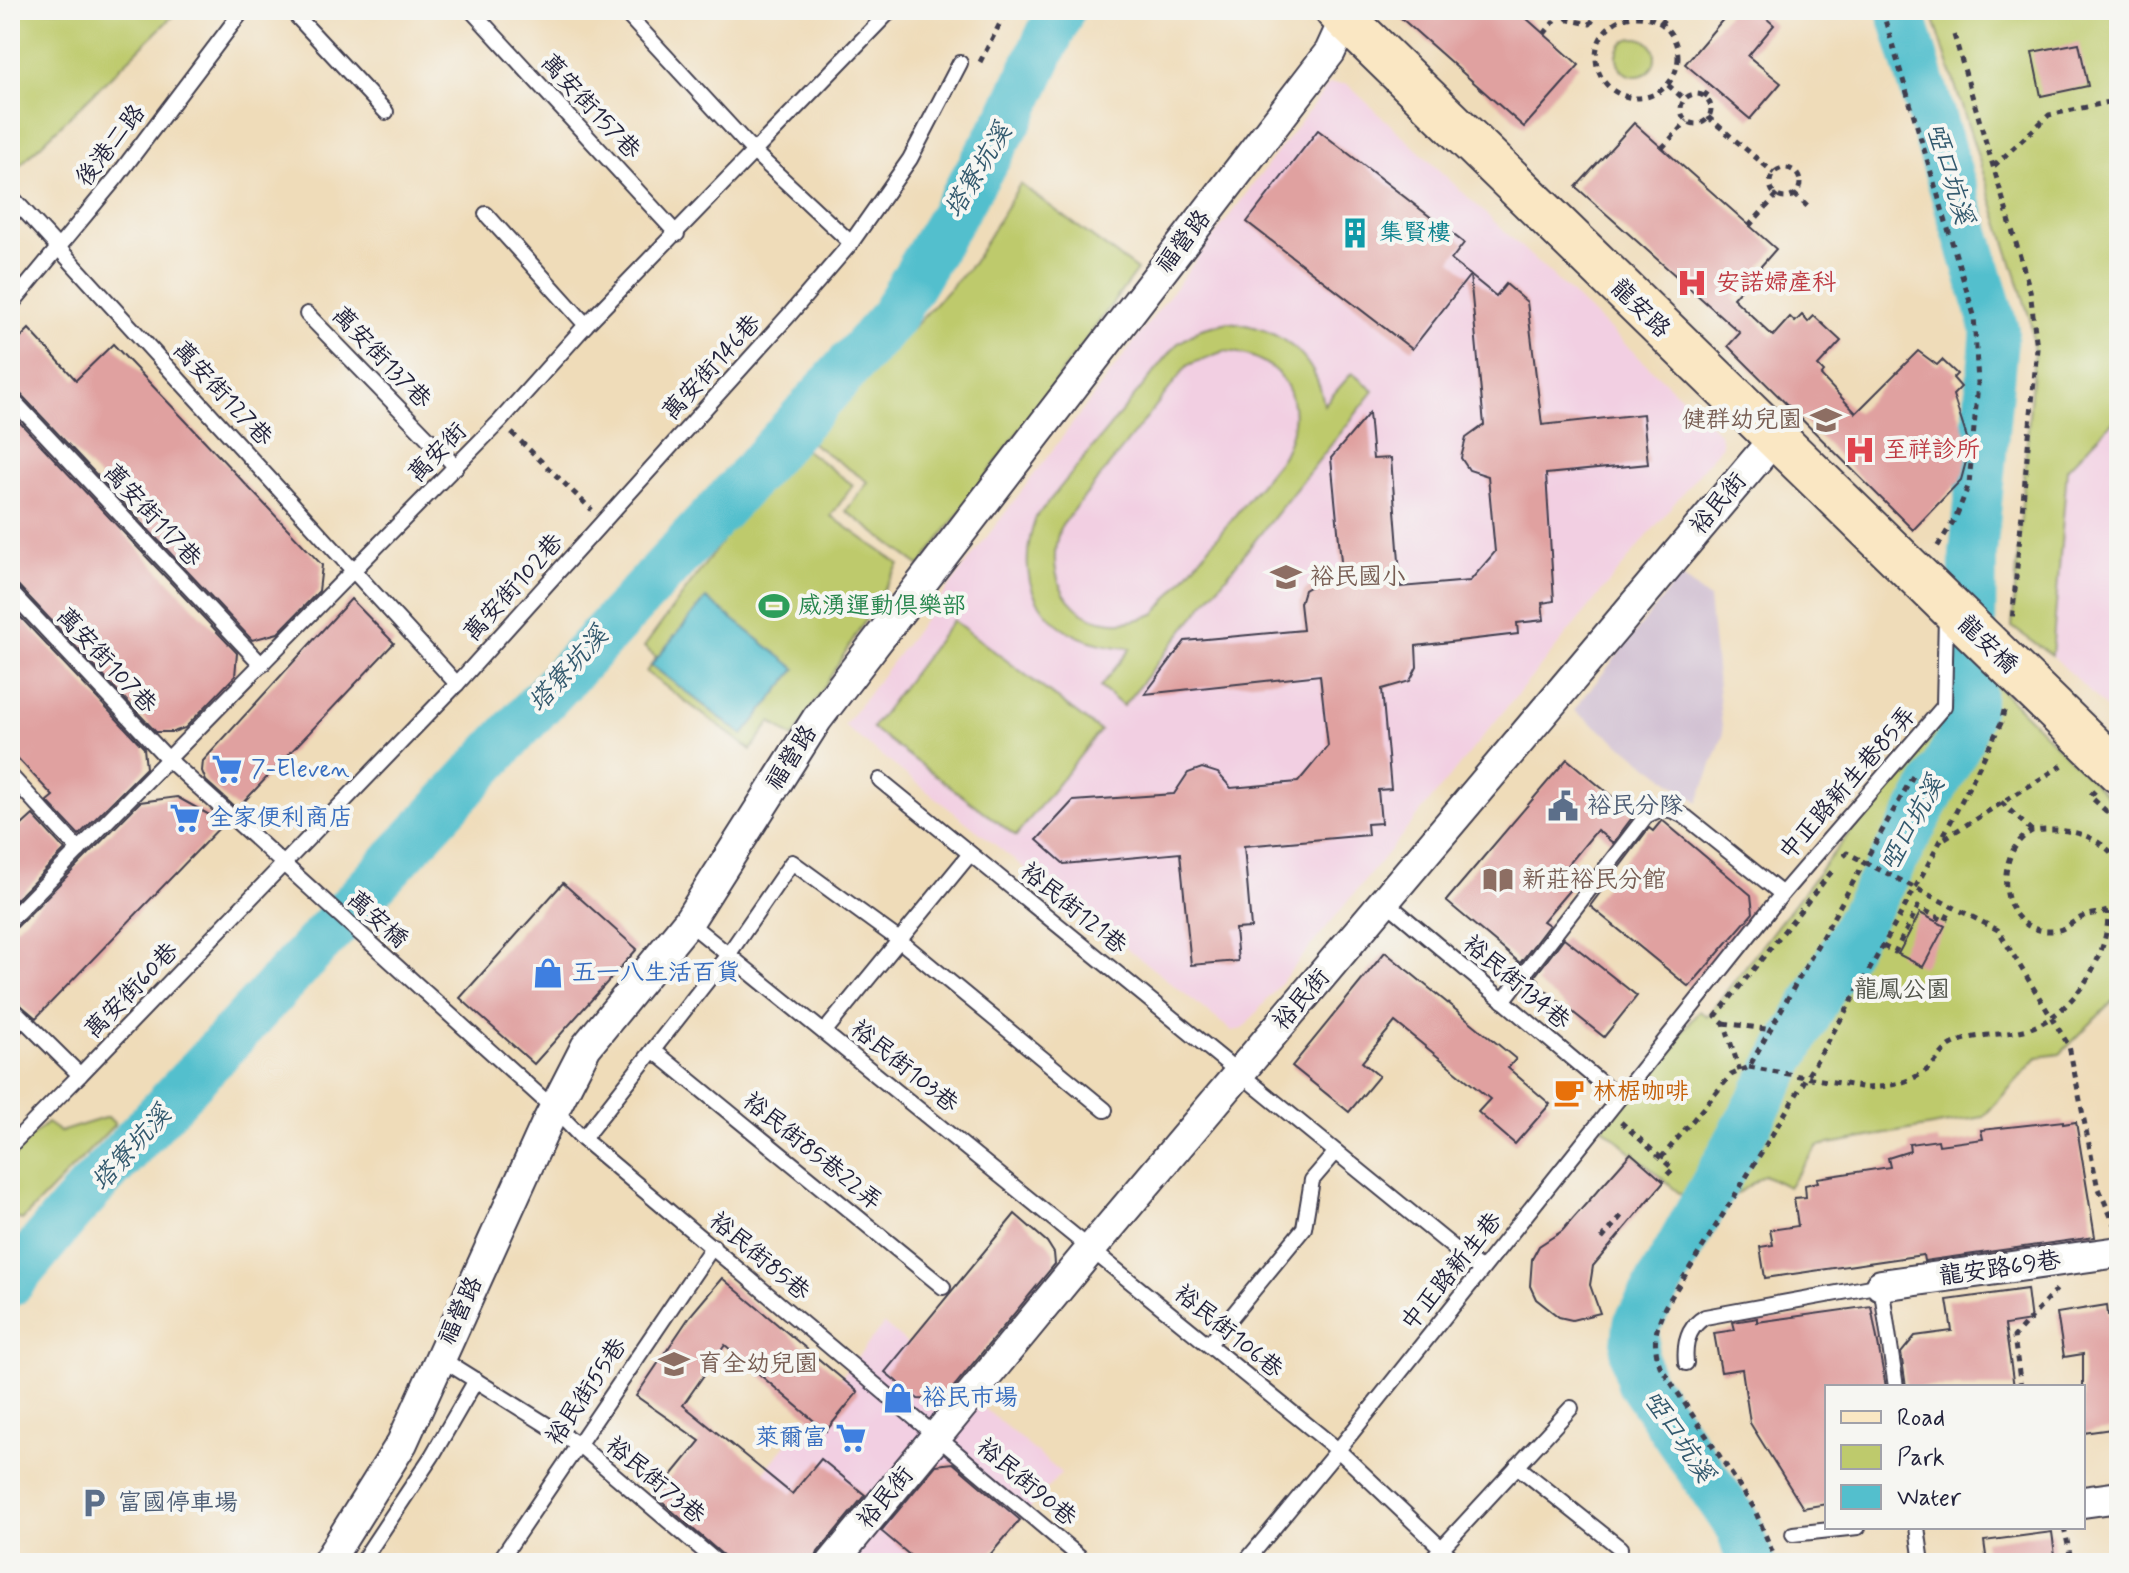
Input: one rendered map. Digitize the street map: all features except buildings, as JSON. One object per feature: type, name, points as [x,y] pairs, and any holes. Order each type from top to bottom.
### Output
[{"type":"street","name":"龍安路","points":[[1344,13],[1702,356],[1774,439],[1946,606]]},
{"type":"street","name":"福營路","points":[[327,1563],[402,1443],[554,1109],[586,1047],[688,922],[817,719],[1330,52],[1344,13]]},
{"type":"street","name":"裕民街","points":[[832,1563],[1091,1249],[1774,439]]},
{"type":"street","name":"龍安橋","points":[[1946,606],[2017,693]]},
{"type":"street","points":[[2017,693],[2119,772]]},
{"type":"street","name":"龍安路69巷","points":[[1881,1285],[2107,1254]]},
{"type":"street","points":[[2085,1502],[2119,1497]]},
{"type":"lane","name":"後港二路","points":[[10,306],[116,178],[243,10]]},
{"type":"lane","points":[[291,10],[386,112]]},
{"type":"lane","name":"萬安街157巷","points":[[471,10],[677,234]]},
{"type":"lane","points":[[623,10],[756,154],[851,243]]},
{"type":"lane","name":"萬安街","points":[[10,920],[170,761],[456,467],[586,325],[756,154],[891,10]]},
{"type":"lane","name":"萬安街146巷","points":[[604,521],[851,243],[910,159],[960,63]]},
{"type":"lane","name":"萬安街127巷","points":[[11,197],[355,570]]},
{"type":"lane","points":[[486,214],[586,325]]},
{"type":"lane","name":"萬安街137巷","points":[[307,314],[456,467]]},
{"type":"lane","name":"萬安街117巷","points":[[10,397],[262,665]]},
{"type":"lane","name":"萬安街102巷","points":[[284,867],[457,684],[604,521]]},
{"type":"lane","points":[[355,570],[457,684]]},
{"type":"lane","name":"萬安街107巷","points":[[10,591],[170,761],[284,867]]},
{"type":"lane","name":"中正路新生巷85弄","points":[[1703,993],[1782,894],[1944,706],[1946,606]]},
{"type":"lane","points":[[10,775],[79,850]]},
{"type":"lane","name":"裕民街121巷","points":[[880,780],[1336,1152]]},
{"type":"lane","points":[[1503,1001],[1646,816],[1658,809],[1672,809],[1687,818],[1782,894]]},
{"type":"lane","points":[[825,1031],[970,854]]},
{"type":"lane","points":[[583,1139],[730,952],[792,862],[899,940],[1105,1110]]},
{"type":"lane","name":"萬安橋","points":[[284,867],[554,1109]]},
{"type":"lane","name":"萬安街60巷","points":[[10,1006],[80,1075],[284,867]]},
{"type":"lane","name":"裕民街134巷","points":[[1386,902],[1619,1098]]},
{"type":"lane","name":"裕民街103巷","points":[[688,922],[730,952],[1091,1249]]},
{"type":"lane","name":"中正路新生巷","points":[[1247,1560],[1703,993]]},
{"type":"lane","name":"裕民街85巷22弄","points":[[653,1050],[943,1287]]},
{"type":"lane","points":[[10,1146],[80,1075]]},
{"type":"lane","name":"裕民街85巷","points":[[554,1109],[583,1139],[937,1437]]},
{"type":"lane","points":[[1209,1344],[1304,1228],[1312,1180],[1336,1152],[1481,1270]]},
{"type":"lane","name":"裕民街55巷","points":[[498,1563],[713,1246]]},
{"type":"lane","name":"裕民街106巷","points":[[1091,1249],[1338,1450]]},
{"type":"lane","points":[[1686,1363],[1687,1340],[1696,1322],[1705,1317],[1881,1285],[1896,1385]]},
{"type":"lane","name":"裕民街73巷","points":[[440,1358],[579,1445],[718,1563]]},
{"type":"lane","points":[[361,1563],[432,1456],[476,1380]]},
{"type":"lane","points":[[1428,1563],[1571,1408]]},
{"type":"lane","name":"裕民街90巷","points":[[937,1437],[1087,1563]]},
{"type":"lane","points":[[1338,1450],[1457,1563]]},
{"type":"lane","points":[[1517,1466],[1620,1548]]},
{"type":"lane","points":[[1793,1534],[1839,1529]]},
{"type":"lane","points":[[1917,1529],[1922,1563]]},
{"type":"path","points":[[981,62],[1007,10]]},
{"type":"path","points":[[1544,34],[1558,12],[1579,24],[1590,24],[1600,10]]},
{"type":"path","points":[[1660,24],[1672,10]]},
{"type":"path","points":[[1882,10],[1974,315],[1978,383],[1969,484],[1956,517],[1933,553]]},
{"type":"path","points":[[1634,16],[1648,17],[1660,24],[1671,33],[1679,60],[1668,85],[1648,97],[1636,98],[1623,95],[1606,84],[1597,66],[1597,52],[1608,27],[1634,16]]},
{"type":"path","points":[[1597,18],[1608,27]]},
{"type":"path","points":[[1954,35],[2030,290],[2037,348],[2012,627]]},
{"type":"path","points":[[1601,90],[1606,84]]},
{"type":"path","points":[[1668,85],[1684,99]]},
{"type":"path","points":[[1704,97],[1712,86]]},
{"type":"path","points":[[1693,94],[1704,97],[1709,103],[1708,117],[1700,123],[1687,121],[1681,108],[1684,99],[1693,94]]},
{"type":"path","points":[[1994,166],[2049,115],[2119,100]]},
{"type":"path","points":[[1708,117],[1774,173]]},
{"type":"path","points":[[1662,148],[1687,121]]},
{"type":"path","points":[[1788,168],[1797,173],[1800,182],[1794,194],[1786,198],[1777,195],[1771,187],[1774,173],[1788,168]]},
{"type":"path","points":[[1794,194],[1809,208]]},
{"type":"path","points":[[1749,226],[1777,195]]},
{"type":"path","points":[[500,421],[604,521]]},
{"type":"path","points":[[1777,1563],[1754,1508],[1660,1366],[1653,1346],[1665,1307],[1809,1078],[1945,838],[2017,693]]},
{"type":"path","points":[[1945,838],[2067,763]]},
{"type":"path","points":[[1661,1158],[1731,1075],[1749,1067],[1916,772]]},
{"type":"path","points":[[2001,802],[2032,831],[2084,834],[2109,848],[2119,862]]},
{"type":"path","points":[[2032,831],[2013,846],[2008,865],[2008,902],[2021,921],[2050,932],[2064,930],[2087,915],[2108,912],[2119,904]]},
{"type":"path","points":[[1740,1071],[1724,1023],[1716,1016],[1847,853],[1998,930],[2069,1046],[2097,1184],[2114,1220],[2107,1254],[2014,1337],[2021,1385]]},
{"type":"path","points":[[1883,946],[1895,952],[1918,907],[1945,921],[1952,907]]},
{"type":"path","points":[[1749,1067],[1884,1087],[1928,1070],[1950,1046],[1976,1037],[2026,1030],[2050,1017],[2077,993],[2109,934],[2108,912]]},
{"type":"path","points":[[1724,1023],[1772,1030]]},
{"type":"path","points":[[1608,1111],[1673,1169],[1662,1180]]},
{"type":"path","points":[[1602,1239],[1622,1215]]},
{"type":"path","points":[[2064,1529],[2072,1563]]},
{"type":"shaded area","name":"裕民國小","points":[[1329,84],[1347,84],[1720,433],[1722,445],[1243,1029],[1232,1031],[844,726]]},
{"type":"shaded area","points":[[2119,415],[2119,721],[2052,655],[2067,469]]},
{"type":"shaded area","points":[[1680,576],[1709,599],[1723,736],[1698,802],[1574,710]]},
{"type":"shaded area","name":"裕民市場","points":[[884,1324],[1061,1473],[981,1563],[690,1563]]},
{"type":"green space","points":[[10,10],[179,10],[10,175]]},
{"type":"green space","points":[[1931,10],[2119,10],[2119,415],[2067,469],[2052,655],[2012,627],[2034,354],[2030,319]]},
{"type":"green space","points":[[1636,38],[1650,43],[1655,57],[1650,71],[1636,76],[1622,71],[1617,57],[1622,43]]},
{"type":"green space","points":[[1020,184],[1137,270],[920,566],[846,511],[868,482],[809,441],[973,263]]},
{"type":"green space","points":[[1228,322],[1278,337],[1292,346],[1313,371],[1324,405],[1352,373],[1374,391],[1123,706],[1100,687],[1131,648],[1079,637],[1059,625],[1044,610],[1033,592],[1028,570],[1029,545],[1036,517],[1177,344],[1201,329]],"holes":[[[1224,351],[1245,355],[1277,372],[1287,386],[1293,418],[1282,457],[1156,613],[1132,621],[1110,622],[1091,617],[1075,607],[1064,592],[1057,574],[1055,552],[1060,528],[1188,365]]]},
{"type":"green space","name":"威湧運動俱樂部","points":[[795,442],[853,485],[831,516],[899,564],[793,738],[771,722],[751,750],[646,672],[656,657],[644,647]]},
{"type":"green space","points":[[953,620],[1100,731],[1016,836],[872,728]]},
{"type":"green space","name":"龍鳳公園","points":[[1992,681],[2119,808],[2119,995],[2060,1054],[2038,1057],[1983,1117],[1818,1146],[1788,1187],[1764,1175],[1737,1194],[1692,1204],[1602,1127],[1699,1011],[1707,1016],[1948,706],[1951,728],[1889,838],[1915,852],[1980,733]]},
{"type":"green space","points":[[108,1117],[115,1124],[22,1220],[10,1215],[10,1156],[47,1123],[60,1132]]},
{"type":"water","points":[[706,598],[796,669],[743,735],[651,665]]},
{"type":"waterway","name":"塔寮坑溪","points":[[10,1283],[70,1211],[738,490],[891,319],[1013,113],[1061,10]]},
{"type":"waterway","name":"啞口坑溪","points":[[1751,1563],[1739,1527],[1640,1381],[1634,1355],[1637,1324],[1959,742],[1971,706],[1973,554],[1995,330],[1900,10]]},
{"type":"place","name":"集賢樓","points":[[1355,233]]},
{"type":"place","name":"安諾婦産科","points":[[1692,283]]},
{"type":"place","name":"健群幼兒園","points":[[1826,420]]},
{"type":"place","name":"至祥診所","points":[[1860,450]]},
{"type":"place","name":"裕民國小","points":[[1286,577]]},
{"type":"place","name":"威湧運動俱樂部","points":[[774,606]]},
{"type":"place","name":"7-Eleven","points":[[227,769]]},
{"type":"place","name":"裕民分隊","points":[[1563,806]]},
{"type":"place","name":"全家便利商店","points":[[185,818]]},
{"type":"place","name":"新莊裕民分館","points":[[1498,880]]},
{"type":"place","name":"五一八生活百貨","points":[[548,973]]},
{"type":"place","name":"林椐咖啡","points":[[1569,1092]]},
{"type":"place","name":"育全幼兒園","points":[[674,1364]]},
{"type":"place","name":"裕民市場","points":[[898,1398]]},
{"type":"place","name":"萊爾富","points":[[851,1438]]},
{"type":"place","name":"富國停車場","points":[[94,1503]]}]
